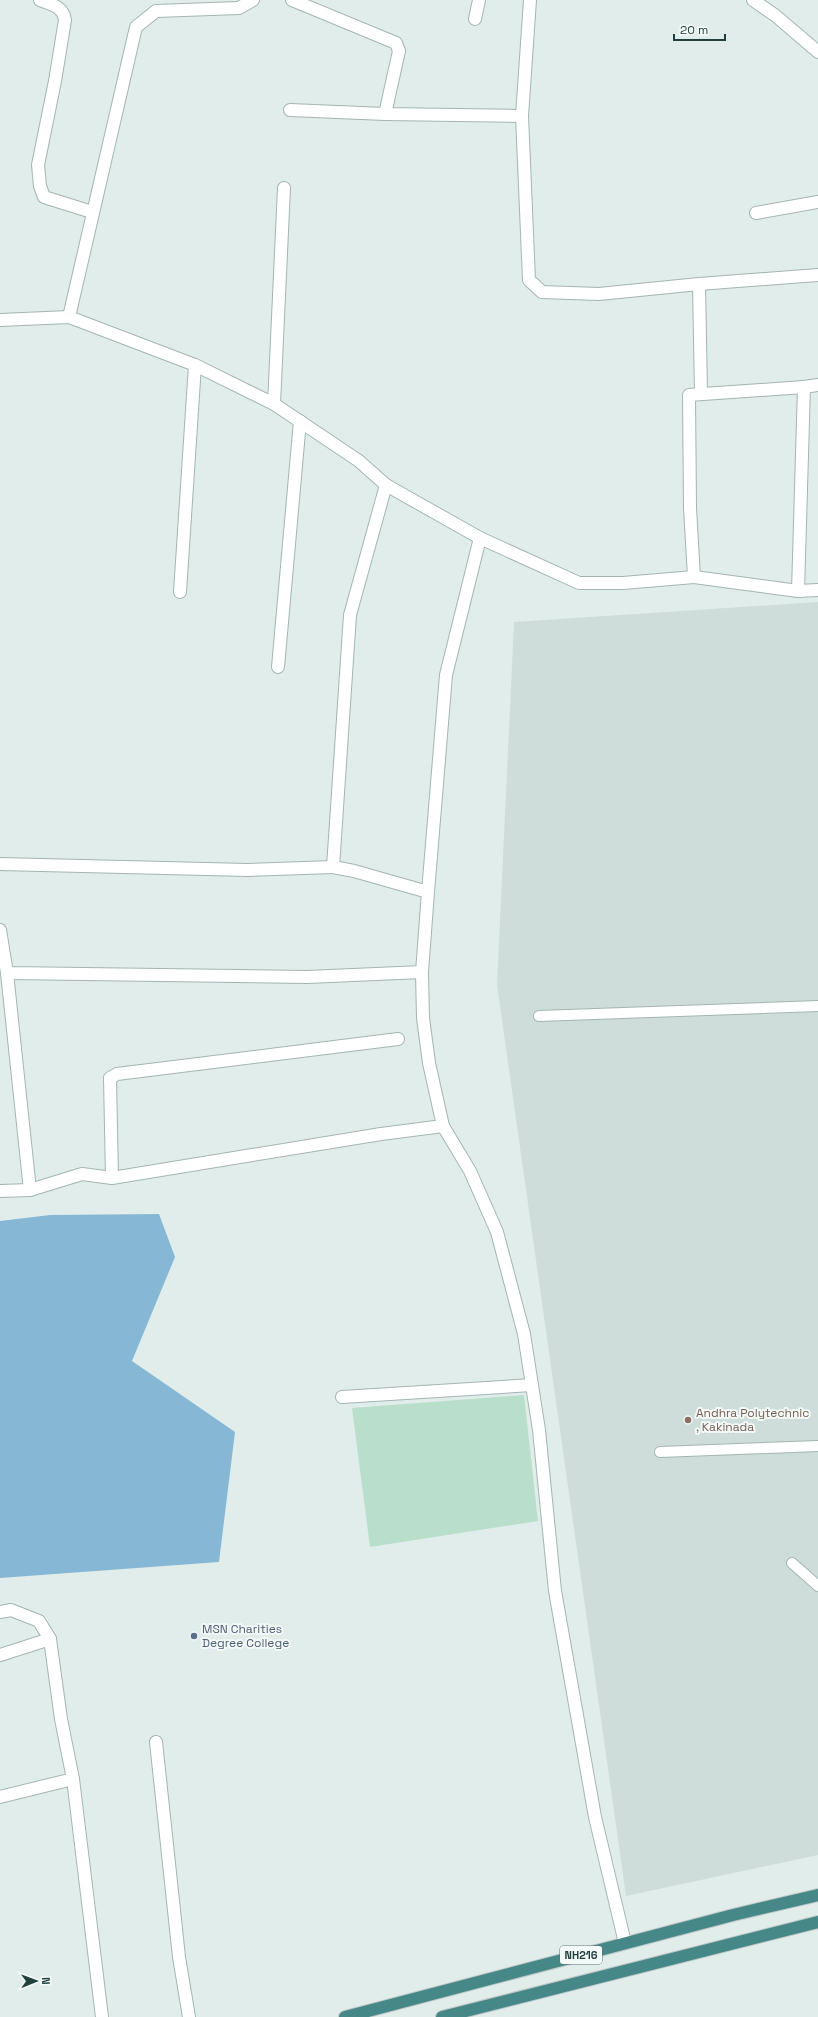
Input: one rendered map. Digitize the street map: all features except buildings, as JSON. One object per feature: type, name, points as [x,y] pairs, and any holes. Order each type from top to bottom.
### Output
[{"type":"highway","name":"NH216","points":[[345,2017],[624,1943],[818,1895]]},
{"type":"highway","name":"NH216","points":[[442,2017],[818,1922]]},
{"type":"street","points":[[40,0],[60,8],[64,12],[65,20],[55,81],[38,165],[40,186],[44,197],[92,212]]},
{"type":"street","points":[[69,316],[136,27],[156,10],[238,8],[253,0]]},
{"type":"street","points":[[292,0],[396,43],[399,51],[384,114]]},
{"type":"street","points":[[475,19],[479,0]]},
{"type":"street","points":[[530,0],[522,116],[529,280],[542,292],[599,294],[699,284],[818,275]]},
{"type":"street","points":[[753,0],[776,16],[818,52]]},
{"type":"street","points":[[290,110],[384,114],[522,116]]},
{"type":"street","points":[[274,404],[284,188]]},
{"type":"street","points":[[756,213],[818,202]]},
{"type":"street","points":[[699,284],[701,394]]},
{"type":"street","points":[[0,320],[69,316],[195,365],[274,404],[359,461],[386,485],[480,538],[580,583],[623,583],[694,577],[798,591],[818,590]]},
{"type":"street","points":[[180,592],[195,365]]},
{"type":"street","points":[[694,577],[690,508],[689,394],[818,385]]},
{"type":"street","points":[[798,591],[804,387]]},
{"type":"street","points":[[278,667],[300,421]]},
{"type":"street","points":[[333,868],[350,615],[386,485]]},
{"type":"street","points":[[480,538],[446,675],[422,972],[423,1018],[429,1063],[443,1126],[470,1171],[497,1232],[524,1334],[539,1430],[555,1590],[595,1817],[624,1943]]},
{"type":"street","points":[[0,864],[247,870],[333,868],[354,871],[428,892]]},
{"type":"street","points":[[0,930],[7,973],[30,1190]]},
{"type":"street","points":[[7,973],[307,977],[422,972]]},
{"type":"street","points":[[112,1178],[110,1078],[118,1074],[398,1039]]},
{"type":"street","points":[[0,1191],[30,1190],[82,1174],[112,1178],[381,1134],[443,1126]]},
{"type":"street","points":[[342,1398],[532,1385]]},
{"type":"street","points":[[0,1612],[11,1610],[39,1621],[50,1639],[61,1719],[73,1779],[102,2017]]},
{"type":"street","points":[[0,1655],[50,1639]]},
{"type":"street","points":[[156,1742],[180,1957],[189,2017]]},
{"type":"street","points":[[0,1797],[73,1779]]},
{"type":"lane","points":[[539,1016],[818,1006]]},
{"type":"lane","points":[[660,1452],[818,1446]]},
{"type":"lane","points":[[792,1563],[818,1586]]},
{"type":"shaded area","name":"Andhra Polytechnic , Kakinada","points":[[818,602],[818,1855],[626,1896],[497,985],[514,622]]},
{"type":"green space","points":[[524,1395],[538,1521],[370,1547],[352,1408]]},
{"type":"water","points":[[159,1214],[175,1257],[132,1361],[235,1432],[219,1562],[0,1578],[0,1221],[50,1215]]},
{"type":"place","name":"Andhra Polytechnic , Kakinada","points":[[688,1420]]},
{"type":"place","name":"MSN Charities Degree College","points":[[194,1636]]}]
